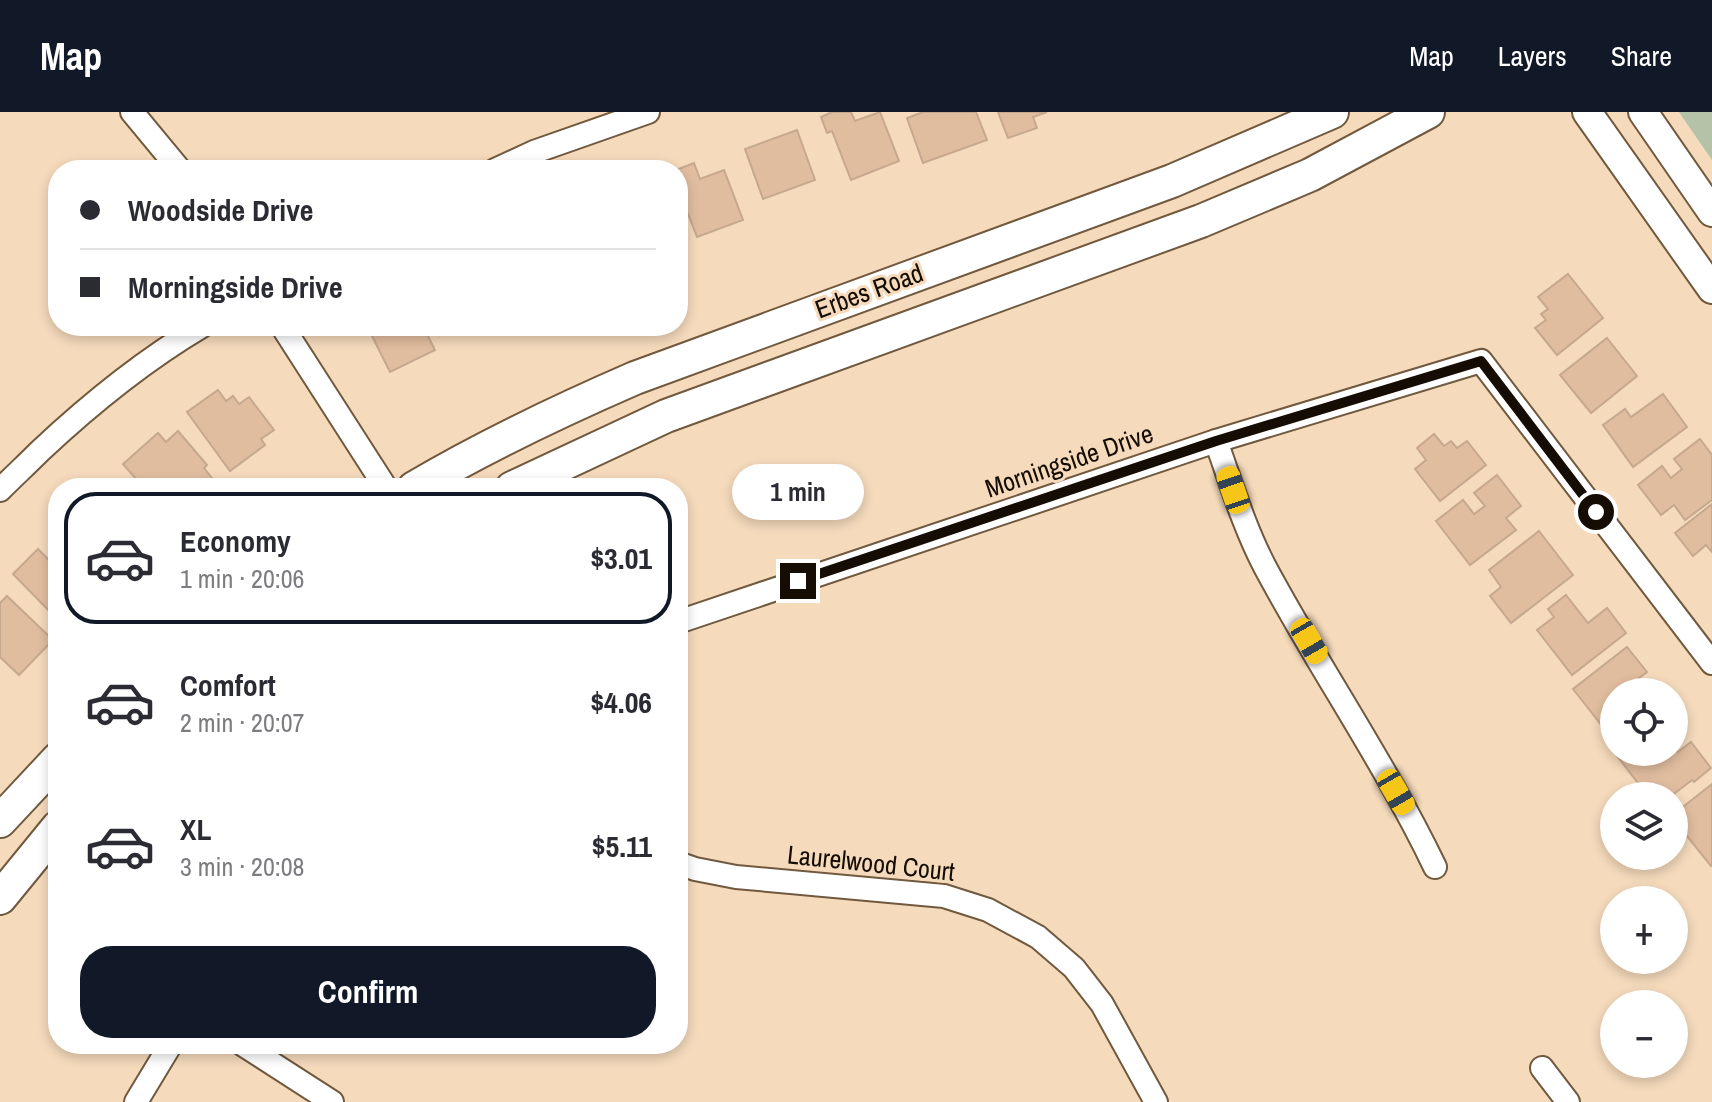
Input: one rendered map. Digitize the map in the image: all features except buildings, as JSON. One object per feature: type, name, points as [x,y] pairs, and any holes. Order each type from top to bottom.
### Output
[{"type":"main road","name":"Erbes Road","points":[[432,478],[492,444],[635,378],[1172,181],[1332,112]]},
{"type":"main road","name":"Erbes Road","points":[[533,478],[666,416],[1201,221],[1310,175],[1428,112]]},
{"type":"main road","points":[[0,821],[48,770]]},
{"type":"main road","points":[[0,898],[48,839]]},
{"type":"street","points":[[132,112],[172,160]]},
{"type":"street","points":[[517,160],[648,112]]},
{"type":"street","points":[[1587,112],[1712,289]]},
{"type":"street","points":[[1643,112],[1712,212]]},
{"type":"street","points":[[1,487],[120,382],[185,336]]},
{"type":"street","points":[[288,336],[380,478]]},
{"type":"street","name":"Morningside Drive","points":[[688,619],[1216,441],[1481,361],[1712,663]]},
{"type":"street","points":[[1216,441],[1242,515],[1265,566],[1411,817],[1435,867]]},
{"type":"street","name":"Laurelwood Court","points":[[688,867],[736,877],[944,896],[988,910],[1038,937],[1074,968],[1102,1004],[1156,1102]]},
{"type":"street","points":[[136,1102],[165,1054]]},
{"type":"street","points":[[258,1054],[332,1102]]},
{"type":"street","points":[[1542,1068],[1568,1102]]},
{"type":"green space","points":[[1679,112],[1712,112],[1712,160]]},
{"type":"route","points":[[798,581],[1216,441],[1481,361],[1596,512]]}]
